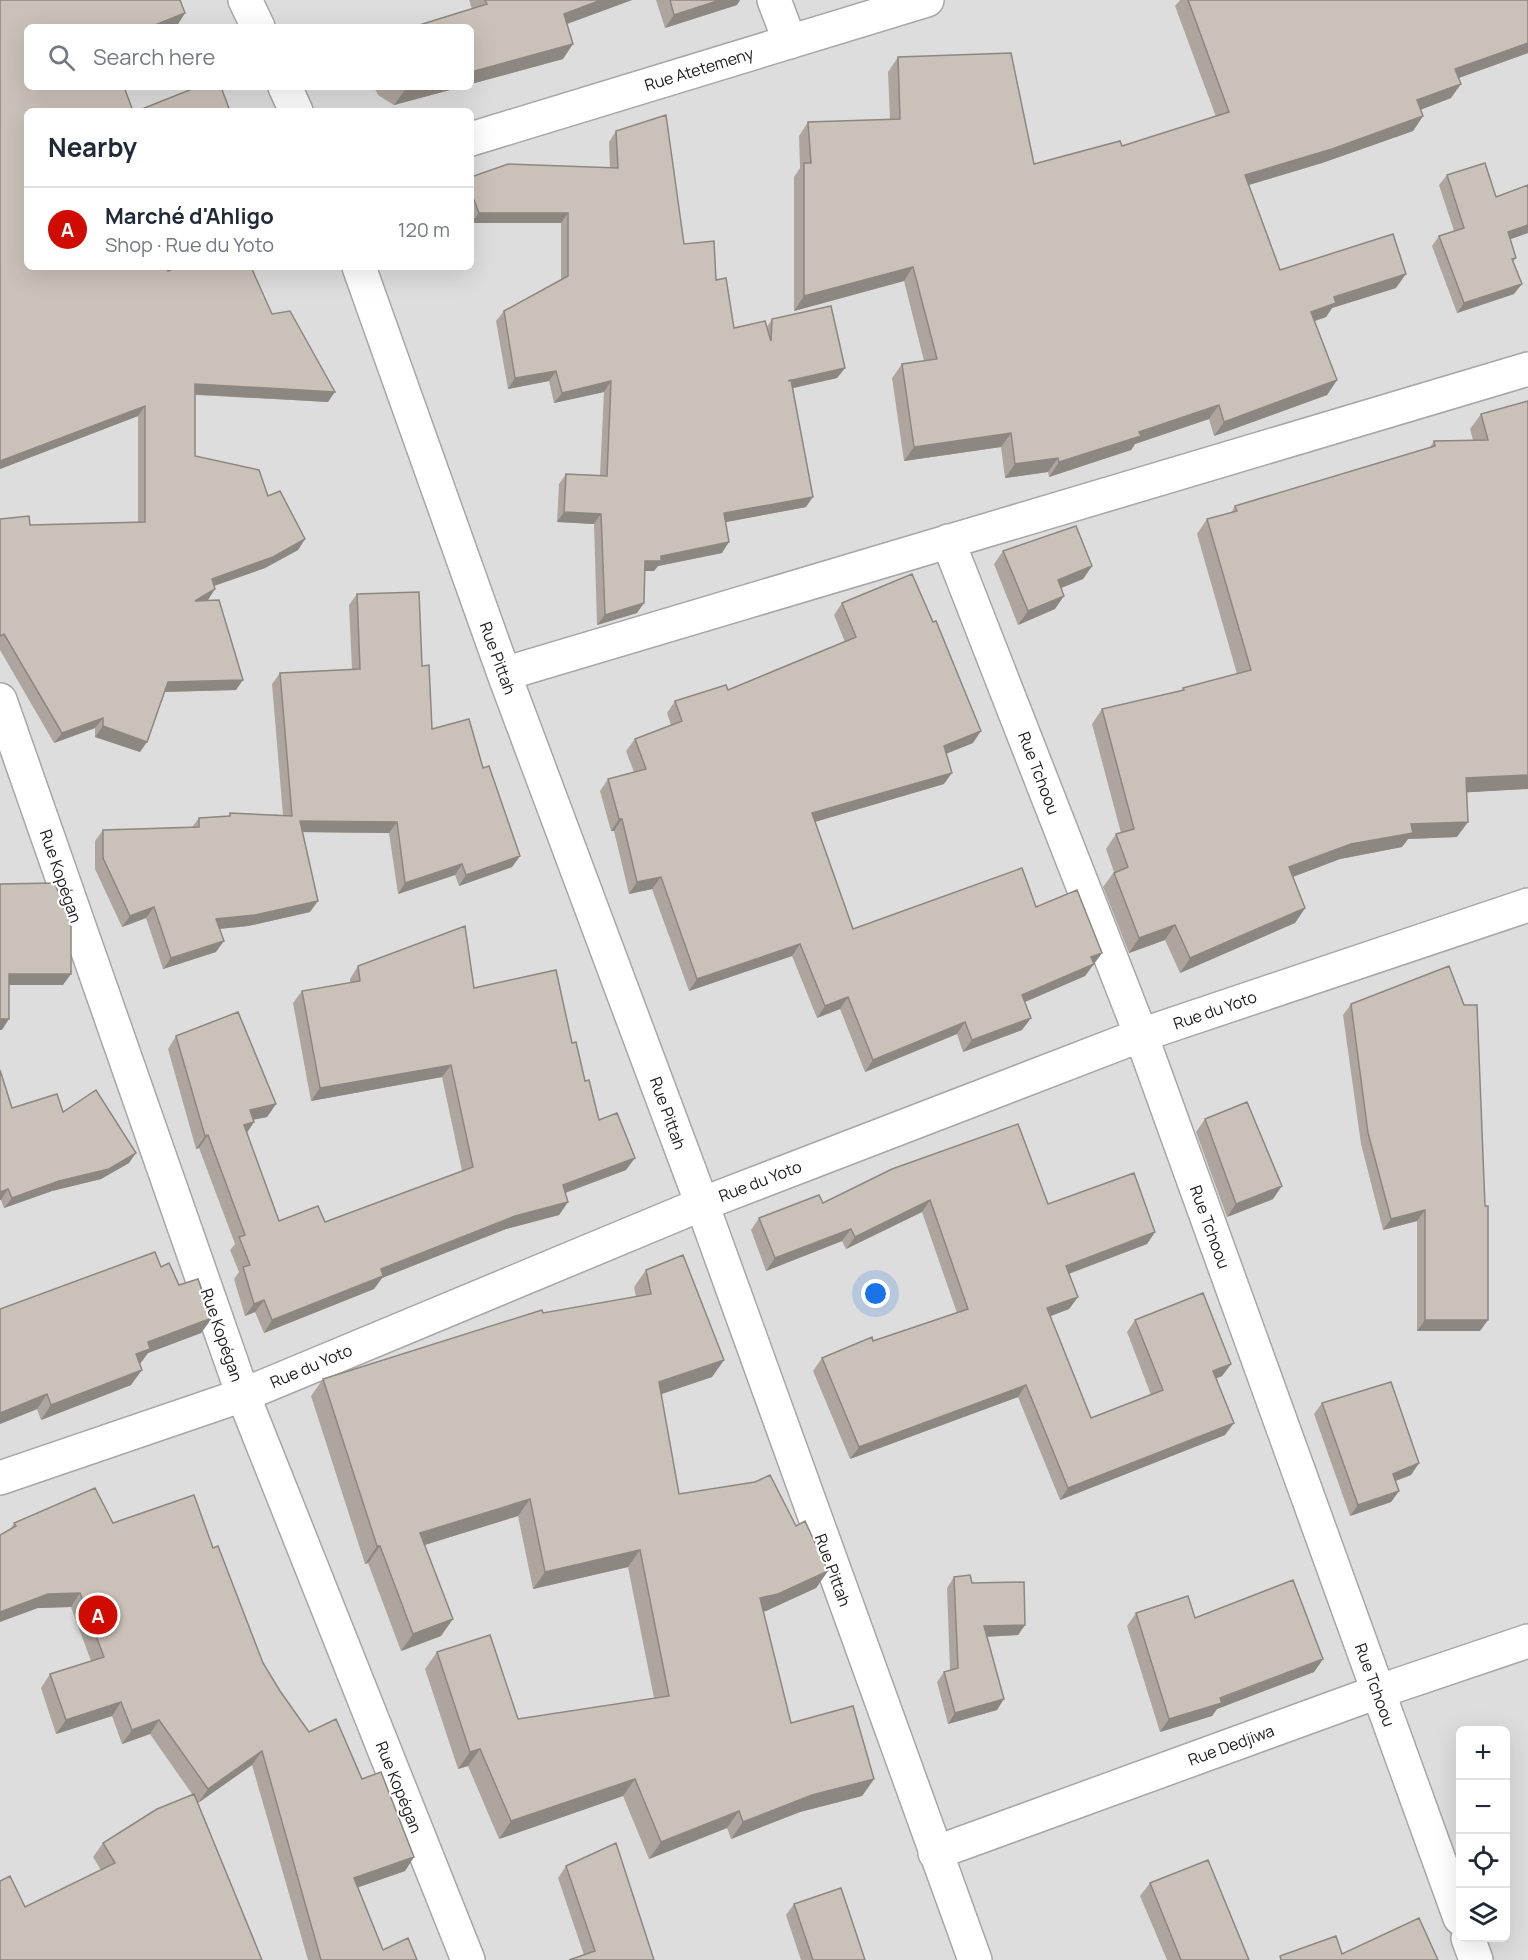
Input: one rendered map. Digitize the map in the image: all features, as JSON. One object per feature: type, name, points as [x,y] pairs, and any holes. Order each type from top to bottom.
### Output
[{"type":"street","points":[[245,0],[257,24]]},
{"type":"street","points":[[774,0],[790,42]]},
{"type":"street","name":"Rue Atetemeny","points":[[474,138],[927,0]]},
{"type":"street","points":[[286,90],[295,108]]},
{"type":"street","name":"Rue Pittah","points":[[360,270],[504,674],[702,1204],[975,1960]]},
{"type":"street","points":[[504,674],[1528,369]]},
{"type":"street","name":"Rue Tchoou","points":[[948,542],[1141,1035],[1377,1692],[1456,1905]]},
{"type":"street","name":"Rue Kopégan","points":[[0,700],[243,1395],[468,1960]]},
{"type":"street","name":"Rue du Yoto","points":[[0,1478],[243,1395],[702,1204],[1141,1035],[1528,905]]},
{"type":"street","name":"Rue Dedjiwa","points":[[935,1854],[1377,1692],[1528,1641]]},
{"type":"street","points":[[1469,1942],[1476,1960]]},
{"type":"shaded area","points":[[0,0],[1528,0],[1528,1960],[0,1960]]},
{"type":"building","points":[[0,0],[180,0],[185,13],[158,24],[24,24],[24,90],[125,90],[132,108],[24,108],[24,270],[252,270],[272,314],[290,311],[335,392],[195,384],[195,456],[259,470],[268,496],[280,491],[305,539],[273,557],[212,579],[215,589],[195,601],[219,600],[243,680],[168,682],[147,742],[103,726],[103,718],[62,733],[4,634],[0,636],[0,519],[29,516],[30,525],[145,522],[145,406],[0,461]]},
{"type":"building","points":[[485,0],[601,0],[564,14],[573,44],[474,71],[474,24],[423,24],[487,4]]},
{"type":"building","points":[[670,0],[720,0],[674,15]]},
{"type":"building","points":[[1188,0],[1528,0],[1528,43],[1455,69],[1461,84],[1417,100],[1423,116],[1332,149],[1245,175],[1280,270],[1393,234],[1406,274],[1334,297],[1336,303],[1311,312],[1337,380],[1224,422],[1219,405],[1139,432],[1141,436],[1059,462],[1058,458],[1015,464],[1011,433],[914,447],[902,364],[937,359],[913,267],[804,296],[804,163],[811,163],[808,122],[900,119],[898,57],[1011,53],[1034,164],[1120,141],[1122,146],[1229,112]]},
{"type":"building","points":[[190,90],[222,90],[229,108],[144,108]]},
{"type":"building","points":[[666,115],[684,244],[714,241],[716,280],[726,278],[734,328],[765,321],[771,341],[772,319],[831,306],[845,368],[791,380],[813,497],[724,513],[729,542],[661,556],[661,561],[645,561],[644,603],[605,615],[601,514],[564,512],[566,474],[607,476],[611,381],[562,393],[556,371],[515,378],[504,311],[568,276],[568,213],[479,213],[474,200],[474,176],[508,164],[618,168],[616,131]]},
{"type":"building","points":[[1485,163],[1496,197],[1528,185],[1528,225],[1508,232],[1516,258],[1512,259],[1522,284],[1464,303],[1439,236],[1464,228],[1447,175]]},
{"type":"building","points":[[1528,401],[1528,775],[1466,778],[1468,822],[1411,824],[1413,833],[1351,844],[1289,867],[1305,908],[1190,958],[1175,925],[1139,938],[1114,873],[1128,867],[1116,834],[1134,829],[1102,709],[1184,690],[1183,688],[1251,670],[1207,519],[1237,511],[1235,506],[1435,446],[1434,441],[1488,440],[1481,414]]},
{"type":"building","points":[[1076,526],[1092,566],[1058,580],[1064,596],[1028,611],[1003,551]]},
{"type":"building","points":[[912,574],[933,622],[936,621],[981,731],[944,746],[952,773],[812,813],[853,929],[1022,868],[1036,907],[1077,890],[1102,953],[1091,957],[1094,964],[1022,995],[1031,1018],[972,1040],[965,1022],[873,1060],[848,997],[825,1006],[800,944],[697,979],[661,877],[637,882],[622,819],[619,819],[608,779],[646,769],[635,739],[682,721],[675,701],[726,685],[728,690],[856,637],[842,603]]},
{"type":"building","points":[[419,592],[422,666],[429,665],[432,729],[469,719],[483,768],[489,766],[520,856],[466,875],[462,864],[405,883],[397,822],[300,821],[318,901],[255,915],[216,919],[224,941],[171,958],[154,907],[130,916],[103,858],[103,830],[199,827],[199,818],[230,816],[230,813],[292,816],[280,673],[360,669],[357,594]]},
{"type":"building","points":[[55,883],[71,927],[71,974],[9,974],[9,1019],[0,1019],[0,884]]},
{"type":"building","points":[[465,926],[474,988],[556,970],[572,1043],[576,1042],[585,1081],[589,1080],[599,1120],[617,1113],[635,1158],[563,1185],[568,1202],[515,1216],[381,1269],[383,1276],[272,1320],[264,1300],[254,1304],[243,1267],[250,1265],[239,1237],[245,1235],[208,1135],[205,1136],[176,1036],[238,1012],[276,1104],[250,1110],[254,1122],[244,1125],[279,1221],[318,1206],[325,1222],[473,1167],[451,1065],[320,1088],[302,991],[360,981],[358,966]]},
{"type":"building","points":[[1449,966],[1464,1005],[1477,1005],[1485,1206],[1488,1206],[1488,1320],[1425,1320],[1425,1210],[1391,1219],[1368,1133],[1351,1004]]},
{"type":"building","points":[[0,1070],[12,1108],[57,1094],[63,1112],[96,1090],[136,1153],[109,1169],[59,1181],[12,1198],[8,1189],[0,1192]]},
{"type":"building","points":[[1247,1102],[1282,1186],[1236,1204],[1205,1119]]},
{"type":"building","points":[[1018,1124],[1048,1204],[1134,1173],[1155,1232],[1066,1266],[1078,1297],[1047,1308],[1091,1418],[1163,1390],[1135,1320],[1203,1293],[1231,1364],[1213,1371],[1234,1423],[1068,1488],[1026,1385],[859,1447],[822,1358],[872,1337],[873,1341],[968,1309],[930,1200],[855,1237],[851,1229],[775,1258],[759,1218],[819,1195],[823,1203],[892,1169]]},
{"type":"building","points":[[155,1252],[161,1267],[169,1263],[179,1285],[198,1279],[212,1318],[148,1342],[150,1349],[136,1354],[142,1370],[51,1405],[47,1394],[0,1413],[0,1309]]},
{"type":"building","points":[[683,1255],[724,1360],[659,1382],[679,1494],[755,1482],[770,1475],[796,1526],[805,1521],[828,1571],[778,1594],[760,1598],[791,1723],[853,1706],[874,1779],[812,1795],[743,1822],[739,1811],[661,1842],[635,1779],[511,1821],[480,1749],[470,1752],[437,1652],[490,1635],[518,1719],[669,1696],[640,1550],[545,1572],[530,1499],[420,1533],[453,1619],[413,1634],[380,1546],[377,1546],[323,1379],[542,1310],[543,1313],[651,1294],[646,1270]]},
{"type":"building","points":[[1391,1382],[1419,1463],[1393,1474],[1399,1491],[1358,1505],[1322,1403]]},
{"type":"building","points":[[95,1488],[113,1523],[194,1495],[213,1548],[218,1546],[263,1663],[280,1691],[309,1732],[336,1719],[362,1779],[381,1772],[414,1857],[354,1878],[383,1950],[408,1938],[417,1960],[321,1960],[262,1751],[208,1789],[159,1720],[132,1730],[121,1702],[66,1720],[50,1674],[104,1657],[80,1593],[48,1594],[0,1612],[0,1535],[16,1526],[14,1523]]},
{"type":"building","points":[[970,1575],[972,1583],[1024,1582],[1025,1625],[984,1626],[1004,1699],[955,1713],[944,1672],[958,1668],[954,1577]]},
{"type":"building","points":[[1293,1580],[1323,1659],[1220,1698],[1222,1703],[1169,1719],[1136,1613],[1188,1596],[1195,1618]]},
{"type":"building","points":[[194,1794],[262,1960],[0,1960],[0,1881],[10,1876],[25,1907],[115,1863],[103,1843],[157,1809]]},
{"type":"building","points":[[616,1843],[654,1960],[569,1960],[595,1951],[566,1866]]},
{"type":"building","points":[[1208,1860],[1249,1960],[1181,1960],[1150,1883]]},
{"type":"building","points":[[841,1888],[865,1960],[813,1960],[794,1904]]},
{"type":"building","points":[[1419,1918],[1438,1960],[1281,1960],[1280,1956],[1336,1936],[1342,1954]]},
{"type":"place","name":"Marché d'Ahligo","points":[[98,1615]]}]
